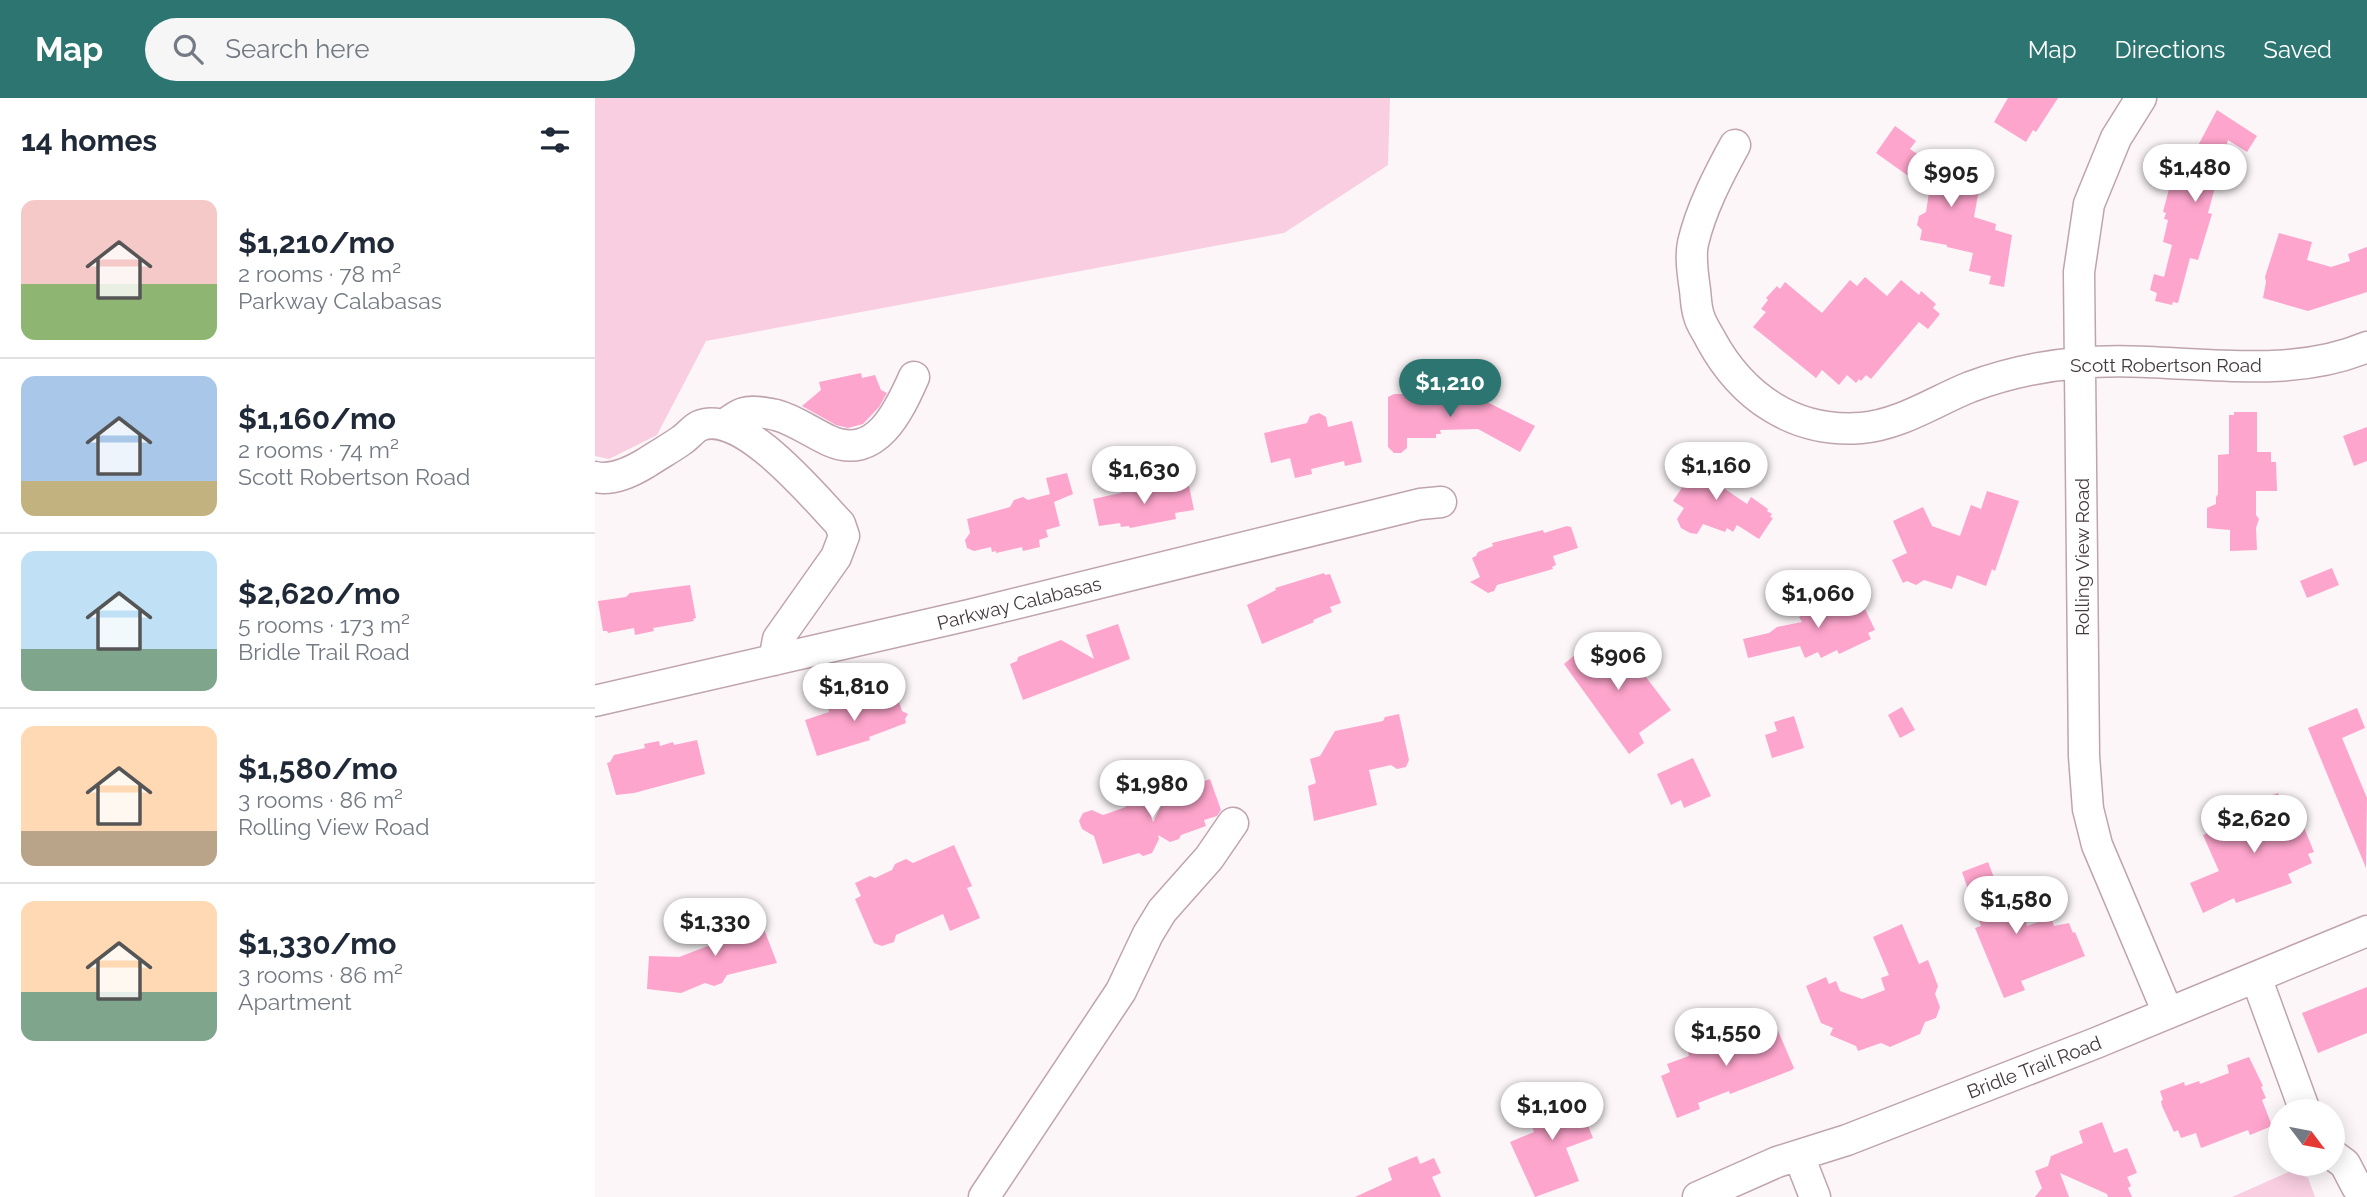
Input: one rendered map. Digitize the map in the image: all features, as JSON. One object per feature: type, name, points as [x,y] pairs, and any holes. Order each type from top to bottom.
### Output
[{"type":"street","name":"Rolling View Road","points":[[2141,98],[2116,138],[2089,204],[2079,272],[2084,756],[2088,809],[2097,845],[2168,1013]]},
{"type":"street","name":"Scott Robertson Road","points":[[1735,145],[1715,182],[1692,244],[1693,277],[1699,317],[1719,354],[1742,385],[1770,407],[1829,429],[1864,428],[1901,418],[1970,387],[2024,369],[2080,362],[2292,367],[2347,356],[2367,347]]},
{"type":"street","points":[[595,477],[602,479],[629,474],[683,440],[700,425],[725,424],[743,412],[784,417],[834,442],[848,446],[867,443],[888,425],[914,377]]},
{"type":"street","points":[[725,424],[757,442],[777,458],[840,524],[844,536],[837,557],[778,639],[774,660]]},
{"type":"street","name":"Parkway Calabasas","points":[[595,701],[969,615],[1420,504],[1441,502]]},
{"type":"street","points":[[984,1197],[1121,991],[1162,911],[1209,858],[1233,823]]},
{"type":"street","name":"Bridle Trail Road","points":[[1698,1197],[1777,1162],[1847,1140],[2367,931]]},
{"type":"street","points":[[2256,977],[2301,1099]]},
{"type":"street","points":[[1799,1156],[1815,1197]]},
{"type":"street","points":[[2345,1164],[2357,1187]]},
{"type":"shaded area","points":[[595,98],[1390,98],[1388,165],[1284,233],[706,341],[657,435],[609,459],[595,456]]},
{"type":"shaded area","points":[[2280,1176],[2303,1176],[2308,1178],[2315,1197],[2232,1197]]},
{"type":"building","points":[[2008,98],[2058,98],[2036,132],[2033,130],[2026,142],[1994,122]]},
{"type":"building","points":[[2217,110],[2257,136],[2247,152],[2228,140],[2208,213],[2212,214],[2198,260],[2190,258],[2178,303],[2173,302],[2172,305],[2155,301],[2157,293],[2150,290],[2154,274],[2164,277],[2172,245],[2163,242],[2168,220],[2164,219],[2166,213],[2163,212],[2169,189],[2183,180],[2191,152],[2194,153]]},
{"type":"building","points":[[1895,126],[1916,141],[1910,149],[1926,160],[1962,167],[1960,176],[1974,179],[1972,188],[1979,189],[1974,217],[1996,224],[1995,230],[2012,235],[2004,287],[1989,284],[1991,276],[1969,271],[1973,253],[1920,240],[1922,230],[1917,225],[1919,216],[1926,212],[1930,186],[1921,185],[1876,153]]},
{"type":"building","points":[[2279,233],[2312,242],[2307,260],[2331,267],[2350,261],[2348,254],[2367,247],[2367,292],[2308,311],[2263,298],[2265,277]]},
{"type":"building","points":[[1865,277],[1887,296],[1901,280],[1919,295],[1921,291],[1936,304],[1933,308],[1940,314],[1928,329],[1919,322],[1871,379],[1866,375],[1856,383],[1847,375],[1839,385],[1822,370],[1816,378],[1753,327],[1766,312],[1761,309],[1768,300],[1766,298],[1777,286],[1780,289],[1785,282],[1822,313],[1850,280],[1857,286]]},
{"type":"building","points":[[861,373],[862,378],[875,375],[881,390],[887,393],[879,407],[863,424],[848,428],[836,425],[802,406],[821,390],[819,382]]},
{"type":"building","points":[[1394,394],[1454,394],[1458,398],[1477,397],[1535,426],[1520,452],[1478,429],[1440,430],[1441,434],[1436,434],[1436,438],[1407,438],[1407,448],[1401,453],[1394,453],[1388,447],[1388,397]]},
{"type":"building","points":[[2234,412],[2257,412],[2257,452],[2271,452],[2271,462],[2276,462],[2277,491],[2256,491],[2256,515],[2259,519],[2256,528],[2257,550],[2230,551],[2230,530],[2207,528],[2207,508],[2216,504],[2218,494],[2218,455],[2229,454],[2229,415],[2234,415]]},
{"type":"building","points":[[1319,413],[1326,417],[1328,427],[1352,421],[1362,462],[1345,466],[1344,461],[1311,469],[1312,474],[1295,478],[1290,458],[1271,463],[1264,433],[1307,423],[1310,416]]},
{"type":"building","points":[[2367,427],[2367,461],[2354,466],[2343,436]]},
{"type":"building","points":[[1700,452],[1723,463],[1720,467],[1728,472],[1719,485],[1747,504],[1751,497],[1772,514],[1770,517],[1773,518],[1759,539],[1737,525],[1733,532],[1727,528],[1725,532],[1703,524],[1697,534],[1681,528],[1677,519],[1684,508],[1673,501],[1685,483],[1680,479]]},
{"type":"building","points":[[1067,473],[1073,494],[1054,502],[1060,526],[1046,530],[1048,537],[1039,540],[1040,547],[1023,551],[1022,547],[996,553],[992,552],[991,547],[974,551],[967,548],[965,540],[970,533],[967,519],[1010,507],[1014,500],[1023,497],[1028,500],[1050,494],[1046,478]]},
{"type":"building","points":[[1188,481],[1194,510],[1175,513],[1176,519],[1130,528],[1121,527],[1120,523],[1099,526],[1093,499],[1121,493],[1123,489],[1131,488],[1135,491]]},
{"type":"building","points":[[1987,491],[2019,501],[1995,571],[1992,569],[1986,586],[1957,575],[1952,589],[1924,580],[1916,585],[1907,581],[1903,583],[1892,560],[1907,553],[1893,521],[1923,507],[1932,526],[1960,536],[1971,505],[1981,509]]},
{"type":"building","points":[[1571,527],[1578,548],[1553,556],[1556,565],[1553,569],[1497,585],[1494,591],[1488,593],[1470,582],[1480,577],[1472,558],[1478,552],[1493,546],[1492,543]]},
{"type":"building","points":[[2332,568],[2339,585],[2307,598],[2300,581]]},
{"type":"building","points":[[1324,573],[1330,574],[1341,603],[1330,607],[1332,612],[1313,620],[1314,622],[1262,644],[1247,605],[1276,590],[1275,588]]},
{"type":"building","points":[[690,585],[696,618],[694,621],[653,628],[654,631],[635,635],[634,628],[608,633],[603,631],[598,601],[626,597],[630,593]]},
{"type":"building","points":[[1844,588],[1857,614],[1865,609],[1875,630],[1868,633],[1871,639],[1839,654],[1837,650],[1821,658],[1818,652],[1805,658],[1800,646],[1748,658],[1743,639],[1769,633],[1777,627],[1802,622],[1799,617],[1803,615],[1800,611]]},
{"type":"building","points":[[1118,624],[1130,659],[1023,700],[1010,664],[1017,661],[1018,657],[1061,640],[1094,659],[1086,635]]},
{"type":"building","points":[[1596,642],[1605,654],[1620,643],[1671,710],[1639,733],[1644,743],[1629,754],[1564,664],[1576,654],[1576,645],[1588,648]]},
{"type":"building","points":[[892,693],[893,696],[897,695],[902,711],[908,714],[906,723],[869,737],[870,740],[817,756],[805,720],[829,712],[828,707],[843,703],[845,708]]},
{"type":"building","points":[[1902,707],[1915,730],[1900,738],[1888,715]]},
{"type":"building","points":[[2357,708],[2365,728],[2342,738],[2367,798],[2366,868],[2308,728]]},
{"type":"building","points":[[1399,714],[1409,760],[1406,767],[1397,769],[1391,765],[1369,770],[1377,805],[1314,821],[1308,786],[1316,783],[1310,759],[1320,756],[1335,731],[1383,721],[1385,717]]},
{"type":"building","points":[[1794,716],[1804,748],[1772,758],[1765,735],[1777,731],[1774,722]]},
{"type":"building","points":[[697,740],[705,774],[634,793],[616,795],[607,763],[614,755],[645,748],[644,744],[659,741],[660,746]]},
{"type":"building","points":[[1693,758],[1711,796],[1684,808],[1681,800],[1671,805],[1657,774]]},
{"type":"building","points":[[1185,776],[1199,783],[1210,779],[1221,810],[1217,816],[1204,820],[1206,826],[1170,842],[1158,835],[1159,839],[1152,853],[1143,856],[1139,853],[1103,864],[1094,836],[1082,829],[1079,821],[1083,813],[1092,810],[1103,815],[1126,807],[1124,802],[1144,795],[1153,822],[1175,779]]},
{"type":"building","points":[[2278,793],[2285,812],[2296,808],[2314,852],[2308,854],[2312,863],[2288,874],[2292,883],[2236,903],[2234,898],[2203,913],[2190,883],[2219,871],[2203,835],[2250,816],[2248,811],[2257,807],[2255,801]]},
{"type":"building","points":[[954,845],[972,886],[967,888],[980,918],[950,931],[943,914],[896,935],[894,942],[882,946],[874,943],[855,899],[861,896],[855,883],[892,870],[895,864],[906,859],[913,863]]},
{"type":"building","points":[[1988,862],[1998,888],[2002,887],[2015,917],[2023,914],[2027,926],[2051,917],[2054,926],[2069,923],[2085,956],[2021,981],[2025,990],[2004,998],[1975,928],[1981,926],[1962,872]]},
{"type":"building","points":[[750,908],[757,911],[777,963],[727,975],[722,983],[714,986],[705,983],[681,993],[647,989],[649,956],[679,957],[716,943],[714,936],[735,928],[741,912]]},
{"type":"building","points":[[1902,924],[1919,964],[1928,960],[1938,986],[1935,994],[1940,1007],[1936,1018],[1925,1022],[1920,1034],[1890,1047],[1881,1043],[1858,1051],[1856,1046],[1830,1035],[1833,1028],[1821,1023],[1806,986],[1826,977],[1829,984],[1836,981],[1840,991],[1862,999],[1885,990],[1881,978],[1889,975],[1873,937]]},
{"type":"building","points":[[2367,987],[2367,1033],[2318,1053],[2302,1013]]},
{"type":"building","points":[[1773,1019],[1794,1068],[1730,1094],[1729,1091],[1698,1103],[1700,1109],[1677,1118],[1661,1076],[1670,1072],[1667,1064],[1689,1056],[1688,1052],[1751,1031],[1750,1028]]},
{"type":"building","points":[[2249,1057],[2263,1086],[2261,1087],[2266,1098],[2262,1100],[2268,1116],[2268,1128],[2250,1135],[2248,1130],[2201,1148],[2196,1133],[2181,1138],[2178,1130],[2174,1132],[2162,1106],[2160,1091],[2184,1082],[2185,1086],[2199,1081],[2200,1084],[2229,1073],[2227,1065]]},
{"type":"building","points":[[1578,1091],[1593,1138],[1566,1148],[1579,1181],[1535,1197],[1510,1142],[1534,1132],[1531,1123],[1534,1122],[1528,1108],[1531,1105],[1563,1092],[1565,1096]]},
{"type":"building","points":[[2102,1122],[2114,1153],[2127,1148],[2137,1173],[2127,1177],[2132,1197],[2108,1197],[2107,1194],[2060,1173],[2069,1197],[2035,1197],[2042,1188],[2035,1171],[2048,1166],[2051,1156],[2083,1143],[2079,1131]]},
{"type":"building","points":[[1417,1156],[1420,1164],[1434,1158],[1441,1173],[1432,1177],[1441,1197],[1355,1197],[1392,1180],[1388,1168]]}]
